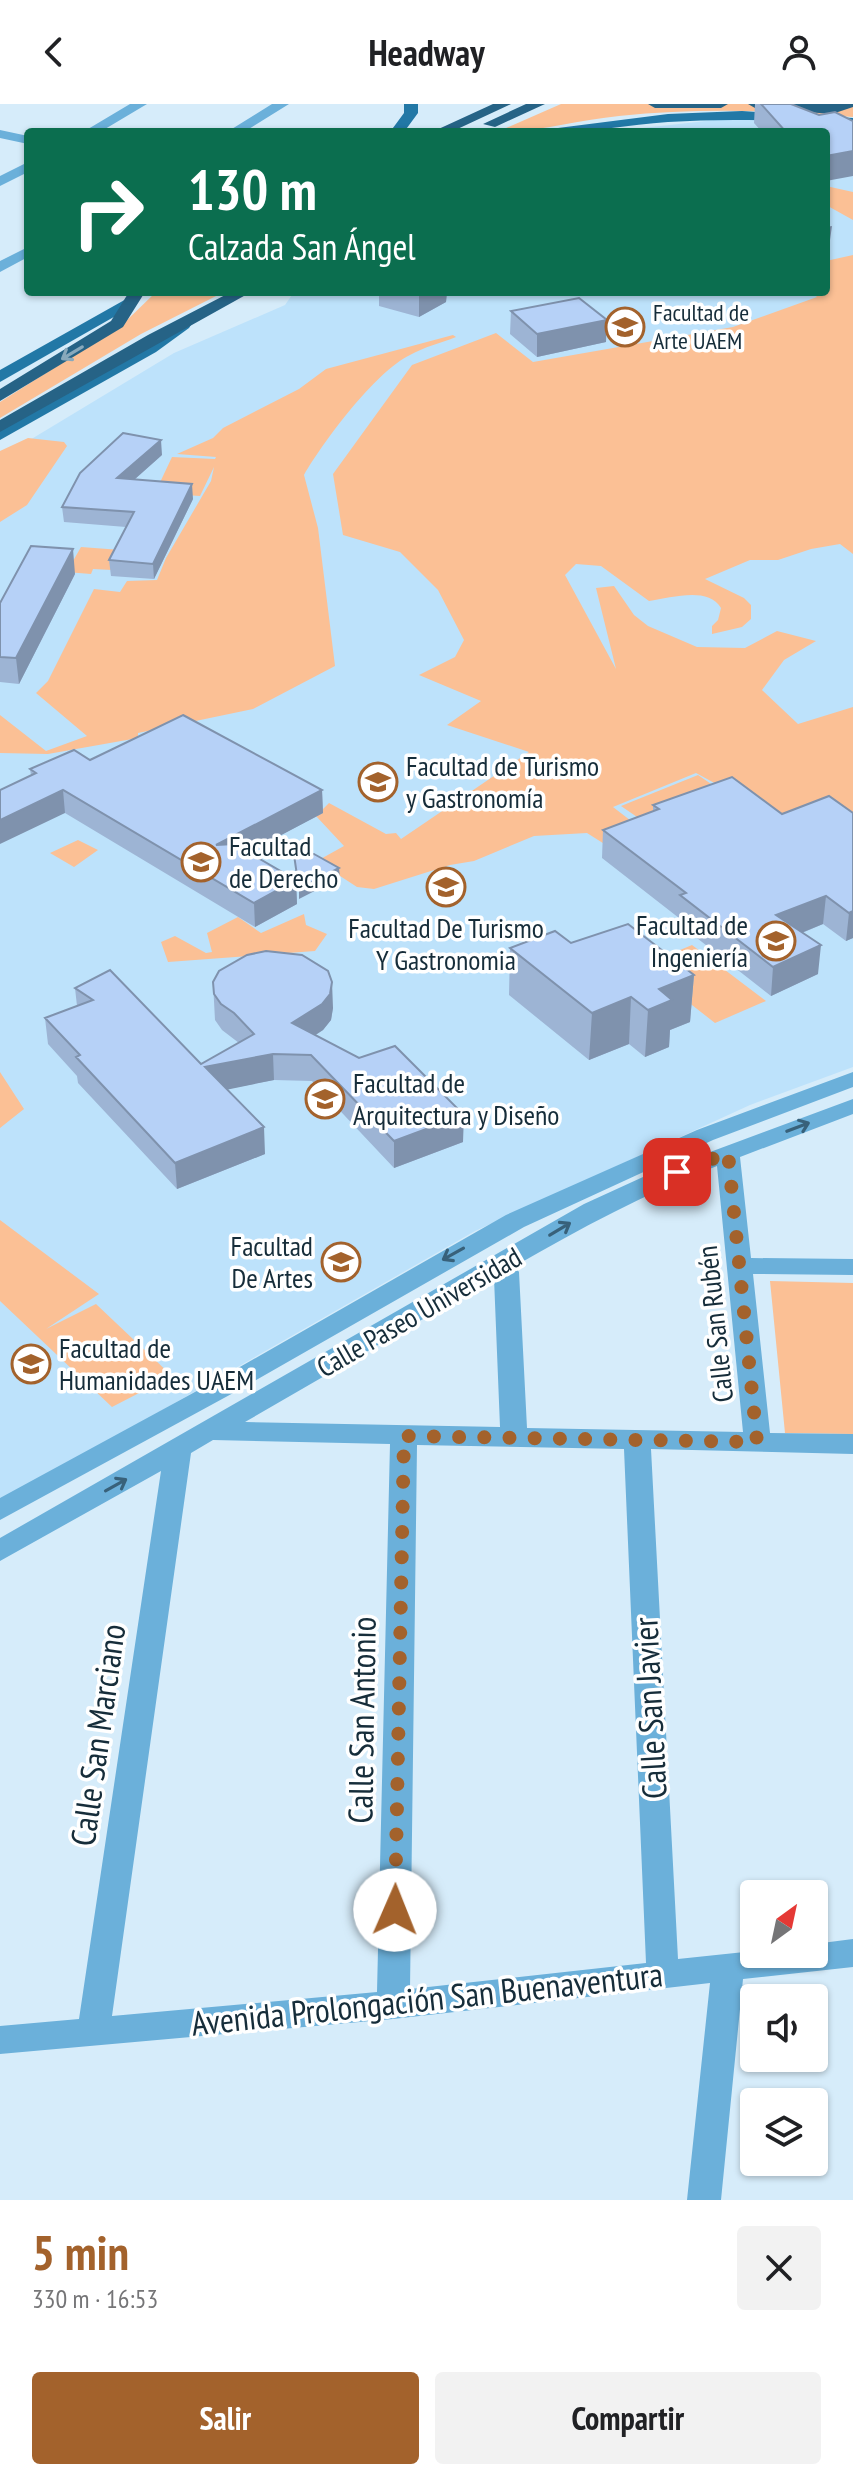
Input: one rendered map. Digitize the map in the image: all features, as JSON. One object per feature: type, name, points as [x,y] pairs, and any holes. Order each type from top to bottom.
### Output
[{"type":"highway","points":[[448,128],[504,104]]},
{"type":"highway","points":[[483,128],[538,104]]},
{"type":"highway","points":[[655,104],[721,104]]},
{"type":"highway","points":[[755,104],[832,110],[849,104]]},
{"type":"highway","points":[[0,427],[154,338],[236,296]]},
{"type":"highway","points":[[0,396],[108,331],[123,317],[133,297]]},
{"type":"main road","points":[[400,128],[411,113],[411,104]]},
{"type":"main road","points":[[586,128],[705,116],[805,117],[853,122]]},
{"type":"main road","points":[[0,376],[133,297]]},
{"type":"main road","points":[[0,435],[150,349],[190,321]]},
{"type":"street","points":[[97,128],[140,104]]},
{"type":"street","points":[[241,128],[282,104]]},
{"type":"street","points":[[0,134],[24,139]]},
{"type":"street","points":[[0,182],[24,168]]},
{"type":"street","points":[[0,244],[24,250]]},
{"type":"street","points":[[0,267],[24,253]]},
{"type":"street","name":"Calle Paseo Universidad","points":[[0,1510],[226,1386],[515,1221],[705,1135],[853,1079]]},
{"type":"street","name":"Calle Paseo Universidad","points":[[0,1551],[593,1210],[652,1182],[853,1106]]},
{"type":"street","name":"Calle San Rubén","points":[[728,1153],[757,1442]]},
{"type":"street","points":[[740,1266],[853,1267]]},
{"type":"street","points":[[506,1272],[514,1438]]},
{"type":"street","points":[[209,1431],[853,1444]]},
{"type":"street","name":"Calle San Antonio","points":[[393,2005],[404,1436]]},
{"type":"street","name":"Calle San Javier","points":[[637,1441],[663,1975]]},
{"type":"street","name":"Calle San Marciano","points":[[93,2032],[178,1450]]},
{"type":"street","points":[[34,1490],[44,1506],[64,1514]]},
{"type":"street","name":"Avenida Prolongación San Buenaventura","points":[[0,2040],[393,2005],[853,1953]]},
{"type":"street","points":[[704,2200],[728,1968]]},
{"type":"shaded area","points":[[561,104],[853,104],[853,117],[766,111],[707,111],[619,116],[541,128],[506,128]]},
{"type":"shaded area","points":[[775,119],[853,127],[853,1067],[750,1105],[475,1231],[0,1503],[0,458],[174,353],[285,305],[291,296],[830,296],[830,128],[642,128],[715,120]]},
{"type":"shaded area","points":[[830,187],[853,192],[853,220],[830,207]]},
{"type":"shaded area","points":[[853,255],[853,554],[840,544],[811,549],[778,560],[750,560],[705,579],[744,598],[751,605],[751,619],[742,627],[712,634],[712,626],[718,620],[721,608],[707,597],[688,595],[649,601],[601,566],[576,564],[565,575],[616,669],[596,588],[614,586],[634,615],[648,626],[697,647],[745,648],[777,631],[816,641],[784,660],[762,690],[798,724],[853,707],[853,817],[777,817],[696,773],[613,807],[639,827],[606,845],[587,833],[534,836],[474,861],[450,865],[374,889],[357,887],[317,861],[344,846],[316,816],[329,803],[386,834],[396,833],[401,839],[529,752],[447,725],[481,701],[419,675],[455,657],[464,640],[438,590],[400,552],[343,535],[333,474],[412,365],[496,333],[533,362],[733,327],[816,296],[830,296],[830,260]]},
{"type":"shaded area","points":[[152,296],[216,296],[141,334],[0,418],[0,402],[122,325]]},
{"type":"shaded area","points":[[453,335],[456,337],[410,355],[381,376],[337,427],[304,475],[318,528],[335,666],[253,709],[138,733],[138,738],[48,754],[0,753],[0,715],[46,751],[87,736],[36,693],[48,681],[94,589],[120,592],[127,581],[157,580],[166,558],[211,481],[214,467],[200,496],[155,493],[172,457],[215,459],[177,454],[213,438],[223,428],[299,389],[326,369]]},
{"type":"shaded area","points":[[28,438],[64,442],[67,446],[27,505],[0,522],[0,451]]},
{"type":"shaded area","points":[[81,547],[121,550],[112,570],[93,569],[91,574],[41,570],[73,561]]},
{"type":"shaded area","points":[[698,775],[733,799],[656,830],[621,806]]},
{"type":"shaded area","points":[[78,840],[98,850],[74,867],[50,853]]},
{"type":"shaded area","points":[[304,914],[306,925],[327,934],[315,951],[168,962],[161,942],[175,936],[206,953],[212,952],[207,933],[238,917],[261,933]]},
{"type":"shaded area","points":[[692,945],[766,1001],[715,1023],[642,966]]},
{"type":"shaded area","points":[[0,1072],[24,1109],[0,1128]]},
{"type":"shaded area","points":[[0,1220],[99,1294],[46,1329],[96,1304],[172,1376],[112,1407],[0,1301]]},
{"type":"shaded area","points":[[770,1281],[853,1283],[853,1434],[785,1433]]},
{"type":"building","points":[[761,104],[791,104],[819,115],[835,112],[853,121],[853,151],[830,155],[830,128],[782,128]]},
{"type":"building","points":[[579,298],[607,320],[537,334],[511,311]]},
{"type":"building","points":[[123,433],[161,440],[117,478],[192,484],[153,564],[109,560],[134,512],[62,507],[80,473]]},
{"type":"building","points":[[31,546],[73,549],[16,658],[0,657],[0,603]]},
{"type":"building","points":[[183,715],[322,790],[216,845],[234,844],[296,880],[254,903],[63,790],[0,820],[0,790],[36,773],[30,769],[74,750],[90,760]]},
{"type":"building","name":"Facultad de Ingeniería","points":[[732,777],[782,814],[829,796],[853,813],[853,911],[849,913],[826,896],[776,915],[821,945],[773,967],[680,895],[686,893],[603,830],[659,809],[653,805]]},
{"type":"building","points":[[314,854],[339,868],[299,889],[294,855]]},
{"type":"building","points":[[628,924],[694,975],[659,989],[672,1000],[648,1010],[631,997],[592,1013],[510,948],[555,931],[571,943]]},
{"type":"building","points":[[266,951],[302,955],[328,971],[332,982],[330,994],[322,1004],[292,1023],[359,1058],[395,1046],[464,1115],[394,1141],[311,1055],[273,1054],[205,1067],[264,1127],[175,1163],[76,1057],[80,1055],[45,1018],[93,1000],[75,988],[110,970],[201,1064],[254,1034],[221,1004],[214,994],[213,982],[219,971],[247,955]]},
{"type":"place","name":"Facultad de Arte UAEM","points":[[625,327]]},
{"type":"place","name":"Facultad de Turismo y Gastronomía","points":[[378,782]]},
{"type":"place","name":"Facultad de Derecho","points":[[201,862]]},
{"type":"place","name":"Facultad De Turismo Y Gastronomia","points":[[446,887]]},
{"type":"place","name":"Facultad de Ingeniería","points":[[776,941]]},
{"type":"place","name":"Facultad de Arquitectura y Diseño","points":[[325,1099]]},
{"type":"place","name":"Facultad De Artes","points":[[341,1262]]},
{"type":"place","name":"Facultad de Humanidades UAEM","points":[[31,1364]]},
{"type":"route","points":[[395,1910],[404,1436],[757,1442],[728,1153],[677,1172]]}]
